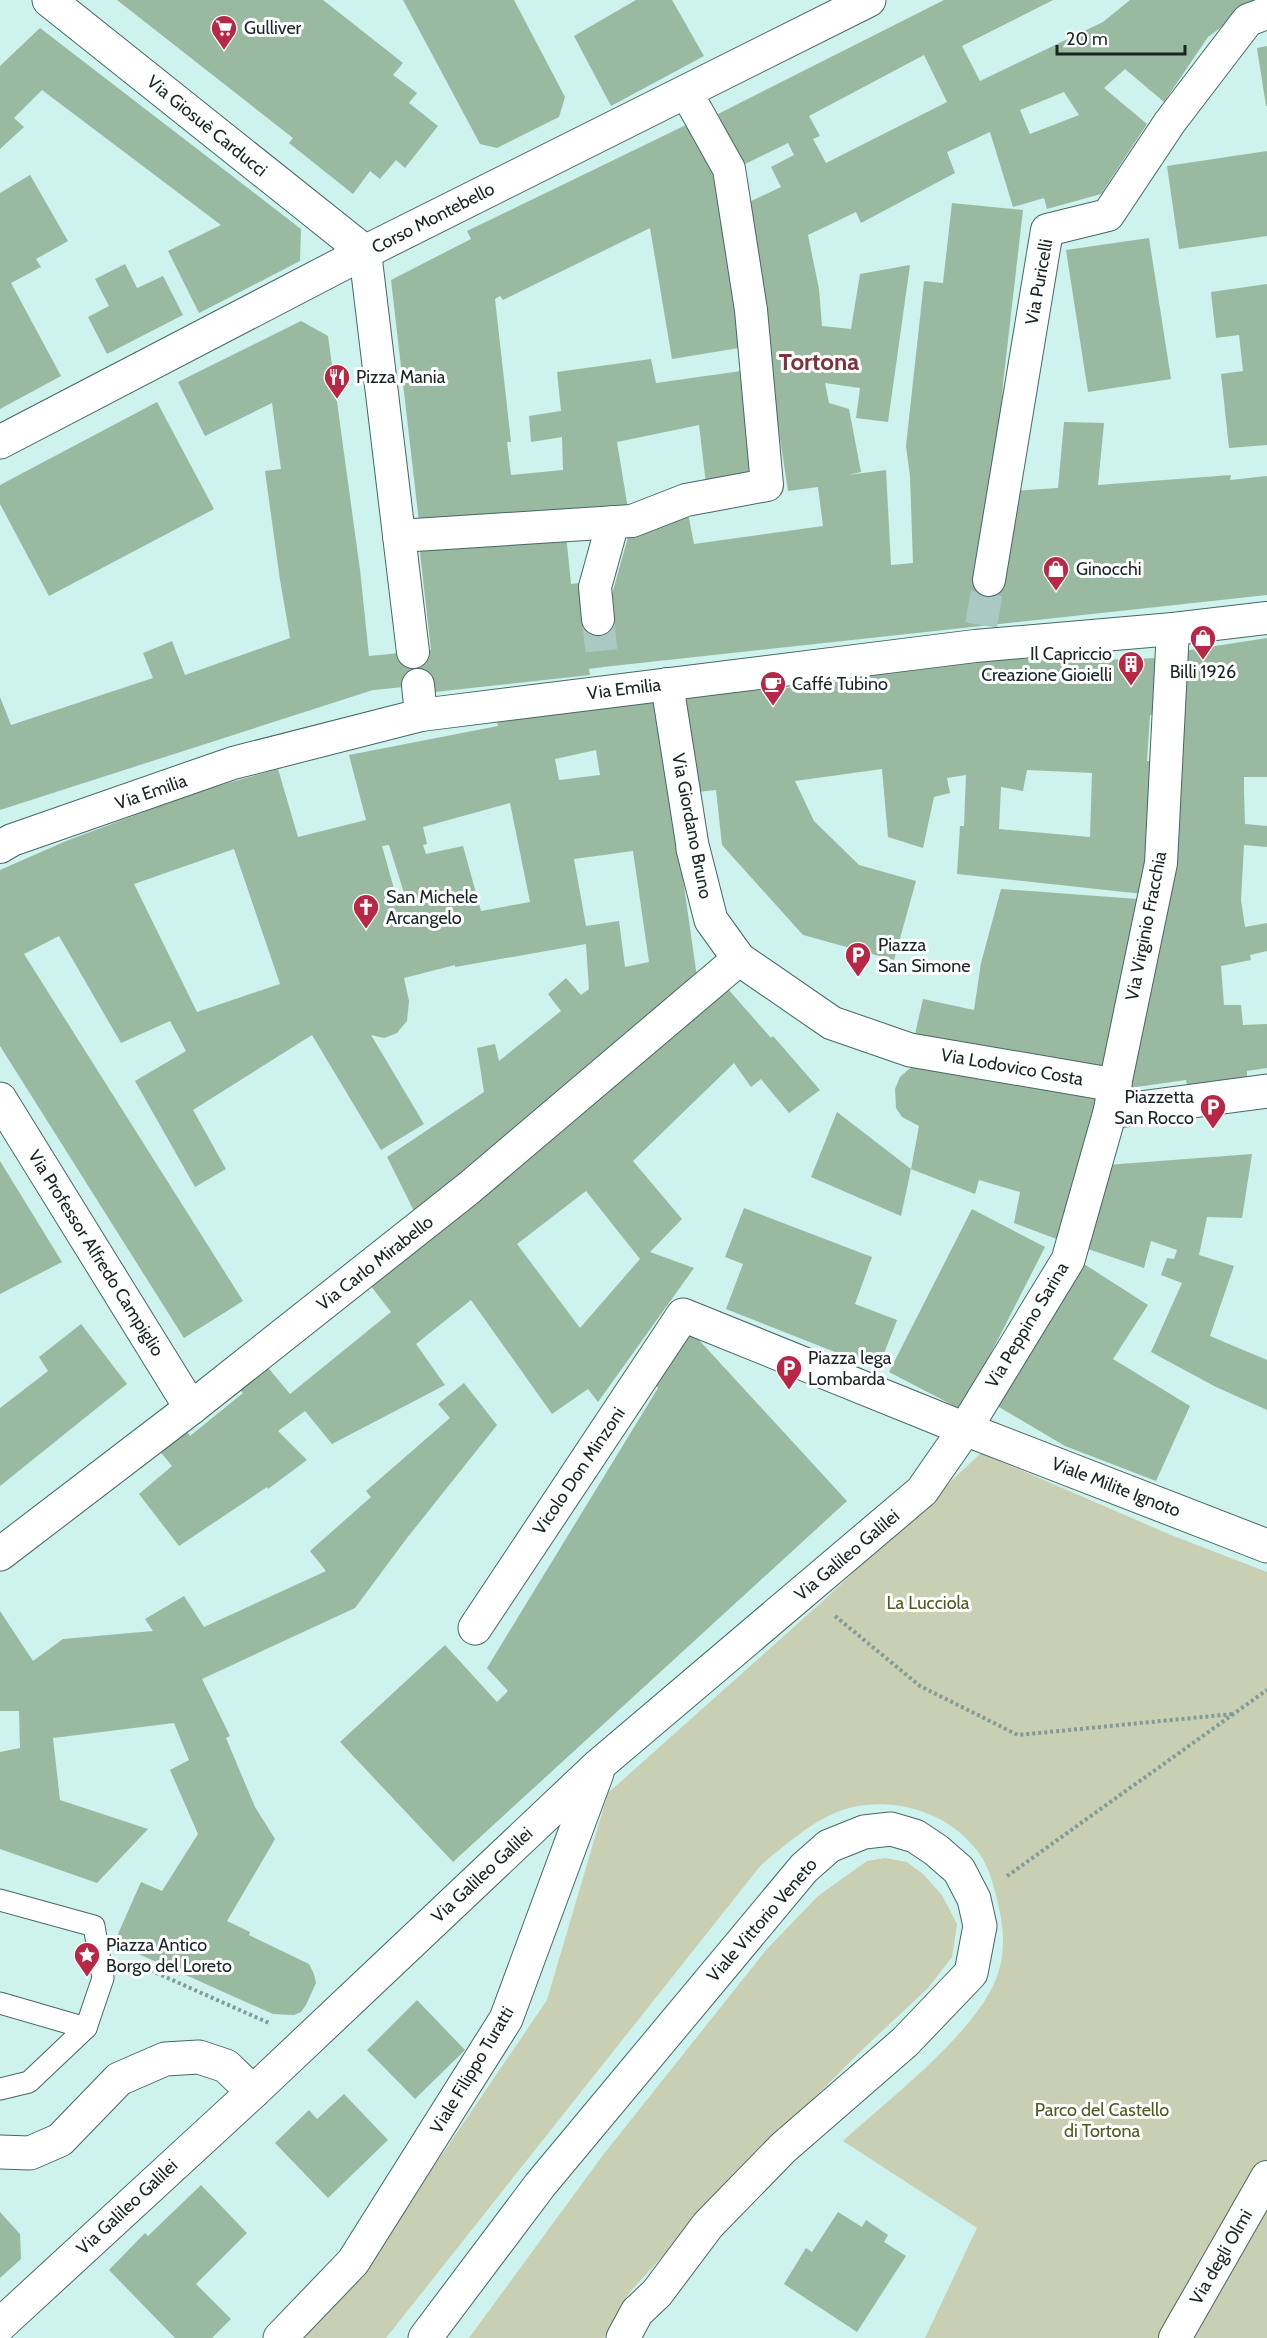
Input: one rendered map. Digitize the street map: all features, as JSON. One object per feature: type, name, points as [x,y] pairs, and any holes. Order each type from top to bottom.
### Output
[{"type":"street","name":"Via Giosuè Carducci","points":[[50,0],[365,252]]},
{"type":"street","name":"Corso Montebello","points":[[0,442],[365,252],[869,0]]},
{"type":"street","name":"Via Puricelli","points":[[989,580],[1047,230],[1108,215],[1170,122],[1248,20],[1267,13]]},
{"type":"street","points":[[399,536],[632,521],[686,500],[767,485],[752,310],[729,169],[686,92]]},
{"type":"street","points":[[365,252],[413,652]]},
{"type":"street","points":[[598,619],[595,587],[613,522]]},
{"type":"street","name":"Via Emilia","points":[[0,847],[12,840],[420,700],[604,680],[667,684],[978,636],[1173,629],[1267,618]]},
{"type":"street","name":"Via Virginio Fracchia","points":[[1112,1098],[1161,863],[1173,629]]},
{"type":"street","name":"Via Giordano Bruno","points":[[667,684],[693,849],[711,920],[739,959]]},
{"type":"street","name":"Via Lodovico Costa","points":[[739,959],[832,1023],[910,1050],[1112,1098],[1254,1093]]},
{"type":"street","name":"Via Carlo Mirabello","points":[[0,1554],[469,1188],[739,959]]},
{"type":"street","name":"Via Peppino Sarina","points":[[964,1429],[1068,1260],[1112,1098]]},
{"type":"street","name":"Via Professor Alfredo Campiglio","points":[[0,1100],[191,1407]]},
{"type":"street","name":"Vicolo Don Minzoni","points":[[475,1628],[683,1315],[964,1429]]},
{"type":"street","name":"Viale Milite Ignoto","points":[[964,1429],[1267,1546]]},
{"type":"street","name":"Via Galileo Galilei","points":[[0,2325],[253,2092],[600,1765],[922,1491],[964,1429]]},
{"type":"street","name":"Viale Filippo Turatti","points":[[280,2338],[353,2262],[506,2019],[600,1765]]},
{"type":"street","name":"Viale Vittorio Veneto","points":[[426,2338],[540,2185],[804,1868],[829,1846],[864,1832],[891,1829],[915,1836],[959,1870],[974,1899],[980,1926],[971,1973],[905,2042],[783,2148],[708,2225],[657,2293],[637,2312],[623,2338]]},
{"type":"street","points":[[0,2152],[30,2153],[60,2140],[119,2079],[165,2060],[199,2057],[226,2066],[253,2092]]},
{"type":"street","name":"Via degli Olmi","points":[[1175,2338],[1267,2177]]},
{"type":"lane","points":[[0,1900],[94,1926],[103,1978],[86,2028],[29,2082],[0,2089]]},
{"type":"lane","points":[[0,2003],[86,2028]]},
{"type":"path","points":[[805,1591],[920,1686],[1018,1735],[1233,1714]]},
{"type":"path","points":[[1014,1871],[1267,1690]]},
{"type":"path","points":[[97,1947],[308,2040]]},
{"type":"green space","name":"Parco del Castello di Tortona","points":[[981,1453],[1171,1535],[1267,1572],[1267,2338],[925,2338],[977,2228],[843,2141],[947,2047],[982,2005],[998,1975],[1003,1947],[1002,1928],[989,1872],[979,1853],[967,1839],[939,1819],[906,1807],[888,1804],[853,1807],[828,1816],[793,1839],[761,1865],[386,2338],[295,2338],[365,2268],[547,2000],[608,1793],[823,1601]]},
{"type":"green space","points":[[885,1858],[907,1862],[923,1874],[942,1895],[957,1924],[952,1957],[928,1988],[864,2048],[736,2176],[629,2293],[604,2338],[469,2338],[603,2155],[767,1949],[818,1896],[867,1861]]},
{"type":"building","points":[[117,0],[323,0],[403,63],[393,75],[417,93],[409,103],[438,126],[405,168],[396,160],[380,179],[370,171],[353,194],[289,143],[293,138]]},
{"type":"building","points":[[403,0],[514,0],[565,97],[559,117],[497,148],[480,144]]},
{"type":"building","points":[[636,0],[672,0],[704,56],[611,106],[574,36]]},
{"type":"building","points":[[944,0],[1053,0],[962,46],[980,81],[1103,22],[1130,0],[1260,0],[1208,37],[1164,102],[1125,69],[1104,88],[1147,124],[1101,194],[1047,209],[1044,198],[1013,207],[990,132],[947,152],[955,173],[861,223],[856,212],[808,235],[819,289],[822,326],[851,329],[860,274],[910,265],[888,422],[856,418],[860,388],[825,383],[829,403],[849,409],[861,472],[848,475],[886,470],[891,565],[913,563],[910,476],[906,446],[924,281],[943,283],[952,203],[1023,210],[1003,384],[995,483],[1012,491],[1058,488],[1064,422],[1104,423],[1098,485],[1231,475],[1230,480],[1267,476],[1267,595],[603,667],[589,669],[590,675],[435,692],[435,684],[373,690],[0,810],[0,697],[11,725],[153,678],[143,653],[172,641],[185,675],[290,638],[265,471],[281,469],[272,403],[205,436],[178,382],[301,321],[328,336],[360,570],[369,656],[431,650],[419,544],[566,535],[571,584],[580,583],[613,618],[612,594],[628,537],[687,508],[694,544],[823,526],[818,487],[788,491],[759,301],[747,203],[781,187],[771,167],[794,155],[788,143],[743,165],[718,114]],"holes":[[[924,55],[947,102],[826,163],[813,139],[820,136],[809,116]],[[1064,92],[1079,115],[1030,134],[1020,110]]]},
{"type":"building","points":[[40,28],[301,229],[300,261],[199,313],[168,251],[221,225],[42,90],[14,118],[24,127],[0,149],[0,66]]},
{"type":"building","points":[[1267,46],[1267,106],[1266,106],[1257,48]]},
{"type":"building","points":[[688,124],[715,179],[745,347],[672,359],[650,228],[503,300],[500,296],[495,299],[511,442],[507,442],[511,475],[563,470],[562,437],[531,442],[529,416],[561,411],[557,372],[651,359],[656,383],[741,371],[753,479],[706,484],[699,425],[617,442],[629,515],[516,522],[516,512],[419,522],[391,280],[471,239],[467,231]]},
{"type":"building","points":[[1267,151],[1267,236],[1179,249],[1167,166]]},
{"type":"building","points":[[30,175],[68,241],[36,259],[41,267],[11,283],[61,376],[0,409],[0,193]]},
{"type":"building","points":[[1149,238],[1171,379],[1088,392],[1066,250]]},
{"type":"building","points":[[125,264],[137,288],[163,276],[183,315],[107,354],[88,317],[109,306],[95,279]]},
{"type":"building","points":[[1267,284],[1267,445],[1229,448],[1221,374],[1243,371],[1239,335],[1216,338],[1211,292]]},
{"type":"building","points":[[157,402],[214,509],[49,596],[0,504],[0,485]]},
{"type":"building","points":[[1267,638],[1267,777],[1244,777],[1244,792],[1245,824],[1267,826],[1267,847],[1244,845],[1241,900],[1245,927],[1267,923],[1267,951],[1250,955],[1251,960],[1221,966],[1224,1005],[1241,1005],[1243,1025],[1267,1024],[1267,1068],[1247,1071],[1247,1078],[1187,1085],[1186,1080],[1122,1089],[1177,652]]},
{"type":"building","points":[[1158,658],[1160,715],[1150,715],[1147,761],[1157,761],[1143,894],[957,874],[960,826],[964,826],[966,775],[947,778],[950,793],[934,797],[923,848],[888,837],[882,769],[795,781],[814,821],[859,865],[916,881],[894,960],[803,935],[722,845],[716,790],[697,792],[683,696],[823,685],[874,672],[978,660]],"holes":[[[1027,770],[1092,773],[1090,837],[999,829],[1001,787],[1023,791]]]},
{"type":"building","points":[[657,697],[698,984],[416,1215],[387,1157],[484,1092],[477,1048],[495,1044],[499,1061],[561,1011],[548,994],[566,978],[581,995],[589,989],[586,944],[455,967],[455,965],[404,978],[409,1001],[407,1021],[397,1033],[384,1038],[371,1035],[424,1124],[381,1150],[312,1035],[193,1110],[226,1169],[195,1187],[135,1081],[186,1051],[170,1021],[121,1043],[59,936],[24,954],[243,1301],[184,1338],[0,1046],[0,870],[66,841],[203,790],[278,769],[298,837],[366,820],[349,755],[498,726],[496,716]],"holes":[[[596,750],[600,775],[559,780],[555,759]],[[510,803],[530,902],[481,911],[463,846],[426,854],[423,845],[427,844],[423,827]],[[389,845],[404,893],[396,896],[382,846]],[[234,849],[280,984],[197,1012],[134,884]],[[633,851],[649,962],[625,967],[619,921],[586,926],[574,859]]]},
{"type":"building","points":[[1001,889],[1138,899],[1105,1075],[913,1043],[923,999],[974,1010],[981,963]]},
{"type":"building","points":[[728,989],[820,1090],[789,1113],[761,1079],[751,1087],[734,1063],[633,1161],[682,1219],[650,1252],[694,1268],[598,1402],[588,1389],[552,1414],[471,1300],[416,1344],[445,1385],[332,1444],[305,1411],[278,1431],[307,1460],[268,1489],[267,1487],[179,1546],[139,1494],[172,1466],[158,1449],[184,1427],[190,1436],[243,1393],[237,1387],[265,1364],[290,1394],[391,1312],[367,1281]],"holes":[[[586,1191],[640,1259],[580,1328],[517,1244]]]},
{"type":"building","points":[[922,1064],[1098,1088],[1086,1162],[1059,1240],[1014,1223],[1020,1192],[979,1180],[975,1194],[911,1169],[919,1126],[902,1117],[896,1108],[895,1089],[900,1077],[909,1069]]},
{"type":"building","points":[[837,1112],[911,1169],[901,1216],[811,1177]]},
{"type":"building","points":[[1252,1154],[1242,1218],[1207,1217],[1199,1255],[1234,1266],[1210,1336],[1267,1360],[1267,1410],[1216,1387],[1151,1352],[1182,1283],[1161,1275],[1167,1258],[1174,1259],[1177,1250],[1151,1241],[1144,1268],[1085,1248],[1107,1165]]},
{"type":"building","points":[[0,1161],[62,1262],[0,1294]]},
{"type":"building","points":[[744,1208],[872,1257],[855,1304],[897,1320],[878,1369],[726,1309],[743,1264],[725,1257]]},
{"type":"building","points":[[972,1209],[1045,1247],[962,1410],[889,1372]]},
{"type":"building","points":[[1084,1264],[1148,1305],[1113,1359],[1190,1406],[1156,1481],[1065,1446],[994,1404]]},
{"type":"building","points":[[81,1324],[127,1384],[0,1486],[0,1408],[48,1371],[39,1357]]},
{"type":"building","points":[[688,1334],[699,1340],[847,1501],[453,1862],[340,1742],[445,1645],[497,1702],[508,1691],[487,1668],[658,1388],[656,1386]]},
{"type":"building","points":[[464,1383],[497,1425],[407,1538],[355,1608],[202,1679],[230,1736],[226,1738],[255,1807],[275,1839],[227,1921],[250,1932],[249,1935],[309,1964],[316,1983],[306,2005],[301,2012],[294,2015],[273,2014],[114,1943],[141,1882],[162,1891],[198,1834],[170,1770],[189,1760],[174,1723],[53,1738],[60,1800],[148,1829],[97,1883],[0,1849],[0,1752],[20,1748],[19,1711],[0,1711],[0,1611],[33,1661],[63,1639],[153,1631],[145,1619],[184,1596],[204,1627],[326,1571],[310,1551],[371,1497],[366,1491],[450,1418],[438,1404]]},
{"type":"building","points":[[417,2000],[465,2050],[415,2099],[367,2050]]},
{"type":"building","points":[[344,2094],[388,2140],[328,2198],[275,2143],[309,2110],[317,2119]]},
{"type":"building","points":[[201,2185],[247,2233],[196,2284],[231,2319],[212,2338],[175,2338],[109,2270],[145,2233],[148,2236]]},
{"type":"building","points":[[0,2212],[20,2234],[21,2259],[0,2278]]},
{"type":"building","points":[[838,2212],[862,2227],[866,2220],[888,2235],[884,2242],[906,2256],[857,2332],[784,2284],[806,2248],[812,2252]]},
{"type":"tunnel","points":[[981,625],[989,580]]},
{"type":"tunnel","points":[[598,619],[603,667]]},
{"type":"place","name":"Gulliver","points":[[224,51]]},
{"type":"place","name":"Pizza Mania","points":[[337,400]]},
{"type":"place","name":"Ginocchi","points":[[1056,592]]},
{"type":"place","name":"Billi 1926","points":[[1203,661]]},
{"type":"place","name":"Il Capriccio Creazione Gioielli","points":[[1131,687]]},
{"type":"place","name":"Caffé Tubino","points":[[773,707]]},
{"type":"place","name":"San Michele Arcangelo","points":[[366,930]]},
{"type":"place","name":"Piazza San Simone","points":[[858,978]]},
{"type":"place","name":"Piazzetta San Rocco","points":[[1213,1130]]},
{"type":"place","name":"Piazza lega Lombarda","points":[[789,1391]]},
{"type":"place","name":"Piazza Antico Borgo del Loreto","points":[[87,1978]]},
{"type":"district","name":"Tortona","points":[[819,361]]},
{"type":"park label","name":"La Lucciola","points":[[928,1603]]}]
